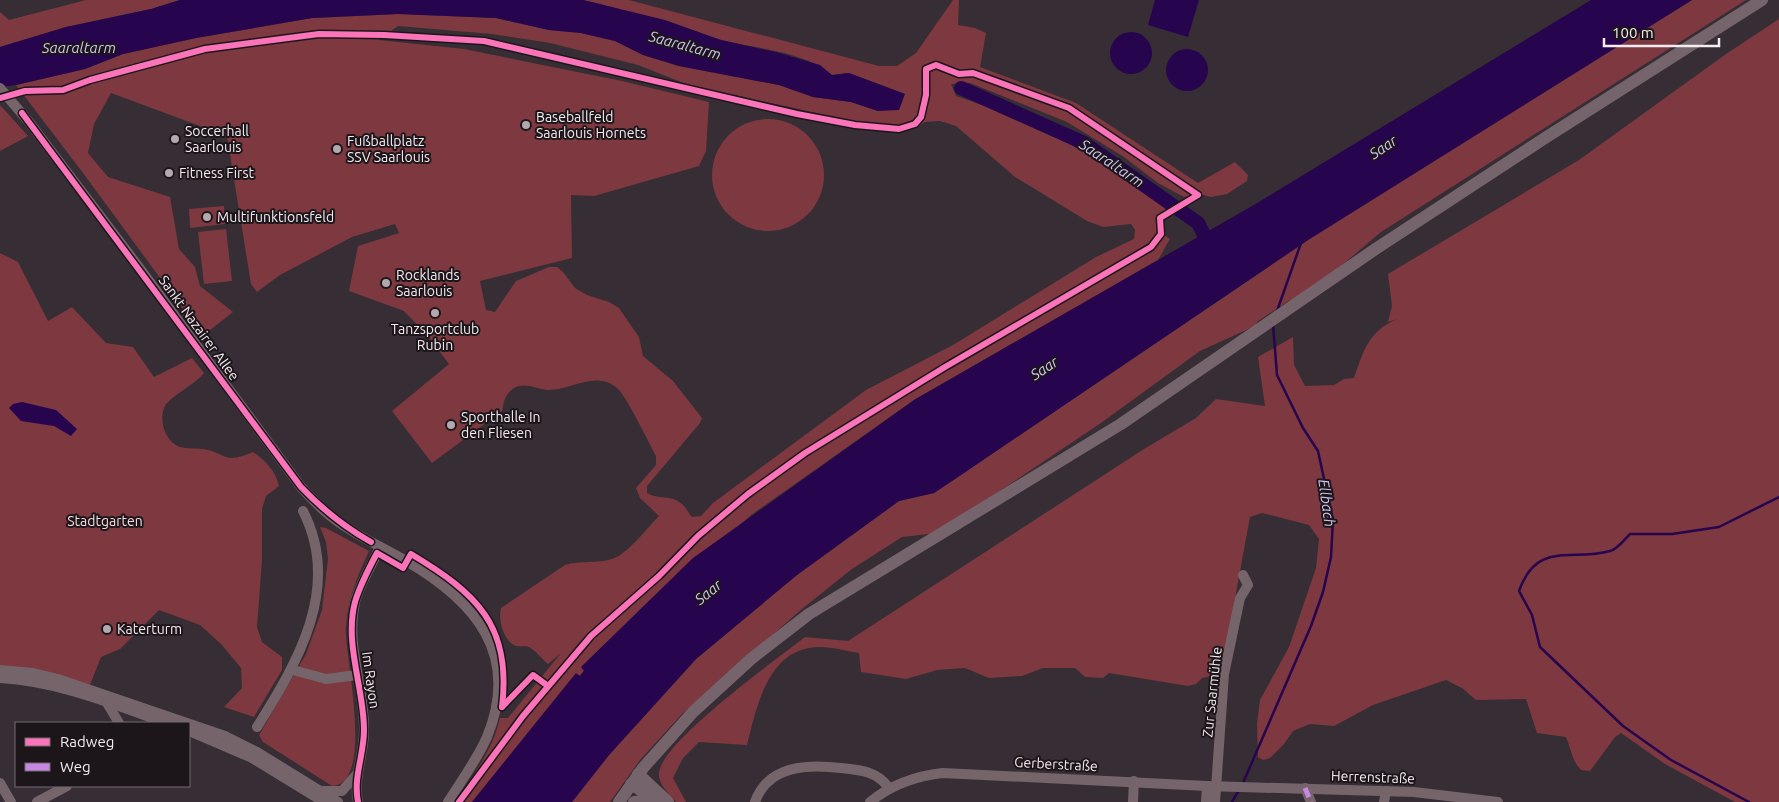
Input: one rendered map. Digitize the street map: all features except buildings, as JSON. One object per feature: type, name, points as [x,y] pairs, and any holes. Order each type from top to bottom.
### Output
[{"type":"main road","points":[[619,802],[634,779],[684,721],[721,685],[775,639],[809,614],[1121,424],[1260,328],[1545,138],[1762,0]]},
{"type":"main road","points":[[634,779],[656,801]]},
{"type":"main road","points":[[634,779],[668,802]]},
{"type":"main road","points":[[634,802],[656,801]]},
{"type":"street","name":"Sankt Nazairer Allee","points":[[0,88],[22,113],[301,487],[339,523],[434,578],[456,595],[480,622],[495,656],[498,691],[492,722],[478,754],[448,802]]},
{"type":"street","points":[[257,727],[293,670],[309,629],[318,576],[317,545],[303,511]]},
{"type":"street","name":"Im Rayon","points":[[358,802],[357,774],[364,733],[353,627],[355,602],[379,546]]},
{"type":"street","name":"Im Rayon","points":[[363,583],[369,578],[379,546]]},
{"type":"street","name":"Zur Saarmühle","points":[[1212,786],[1224,674],[1240,598],[1248,586],[1244,576]]},
{"type":"street","points":[[0,670],[33,673],[58,679],[180,722]]},
{"type":"street","points":[[293,670],[326,679],[357,675]]},
{"type":"street","points":[[0,678],[32,681],[56,686],[163,722]]},
{"type":"street","points":[[107,703],[118,722]]},
{"type":"street","points":[[133,722],[142,715]]},
{"type":"street","points":[[190,726],[241,744],[338,802]]},
{"type":"street","points":[[190,731],[241,753],[324,802]]},
{"type":"street","points":[[755,802],[757,795],[774,776],[800,766],[831,766],[870,772],[880,777],[889,788]]},
{"type":"street","name":"Gerberstraße","points":[[870,802],[889,788],[923,775],[943,772],[1247,787]]},
{"type":"street","points":[[318,790],[342,791],[357,774]]},
{"type":"street","points":[[1133,802],[1134,781]]},
{"type":"street","points":[[0,783],[12,802]]},
{"type":"street","points":[[297,785],[314,802]]},
{"type":"street","points":[[1206,802],[1212,786]]},
{"type":"street","points":[[1212,786],[1215,802]]},
{"type":"street","points":[[37,802],[65,787]]},
{"type":"street","name":"Herrenstraße","points":[[1247,787],[1440,794],[1498,802]]},
{"type":"street","points":[[1305,788],[1311,802]]},
{"type":"street","points":[[1384,802],[1386,791]]},
{"type":"green space","points":[[86,0],[180,0],[151,9],[66,27],[0,47],[0,12],[9,20]]},
{"type":"green space","points":[[583,0],[629,0],[879,66],[897,66],[916,53],[953,0],[959,0],[958,25],[975,28],[986,33],[980,67],[1076,103],[1198,183],[1235,162],[1248,175],[1247,181],[1227,194],[1211,197],[1200,194],[1184,197],[1158,183],[1124,157],[1067,122],[970,83],[951,84],[956,96],[1029,123],[1052,134],[1093,158],[1158,202],[1166,209],[1159,215],[1156,223],[1164,235],[1170,239],[1158,260],[914,400],[751,515],[582,668],[584,670],[580,676],[576,674],[472,802],[456,802],[476,772],[493,741],[500,718],[508,718],[561,653],[548,664],[529,647],[516,646],[510,642],[502,628],[501,608],[565,565],[612,559],[618,556],[631,546],[659,516],[640,498],[636,488],[656,465],[656,456],[622,393],[610,383],[601,381],[583,382],[547,390],[518,386],[507,395],[502,411],[432,463],[392,411],[449,364],[427,335],[404,311],[349,291],[358,246],[399,233],[395,224],[352,237],[280,275],[257,292],[251,284],[227,136],[111,93],[94,124],[88,153],[108,177],[170,197],[179,249],[195,267],[200,286],[233,312],[210,330],[199,331],[16,85],[85,69],[123,54],[196,38],[312,18],[398,14],[496,18],[549,30],[581,33],[615,41],[643,55],[679,66],[779,85],[813,97],[851,102],[878,111],[905,94],[849,73],[832,75],[821,67],[794,56],[721,40]],"holes":[[[398,26],[492,34],[550,43],[638,65],[686,84],[861,123],[916,128],[925,122],[940,121],[956,126],[1015,177],[1087,221],[1103,227],[1131,224],[1135,230],[1134,239],[1096,257],[953,345],[866,390],[713,503],[701,516],[692,517],[678,501],[647,493],[647,486],[700,423],[702,418],[673,381],[643,356],[639,337],[619,308],[575,288],[557,267],[549,267],[516,281],[495,312],[486,310],[480,281],[572,258],[571,195],[594,196],[699,166],[706,151],[709,102],[622,81],[464,49],[379,40]]]},
{"type":"green space","points":[[1692,0],[1746,0],[1381,232],[1328,277],[1293,301],[1290,300],[1258,321],[1255,326],[1200,351],[1101,423],[937,533],[902,537],[852,569],[802,609],[682,714],[640,760],[610,802],[572,802],[609,755],[696,659],[797,575],[899,501],[934,493],[1308,240]]},
{"type":"green space","points":[[1779,19],[1779,802],[1735,802],[1665,764],[1621,733],[1615,737],[1590,771],[1581,770],[1574,759],[1566,737],[1537,733],[1526,699],[1476,700],[1462,688],[1446,680],[1373,705],[1334,726],[1310,724],[1293,731],[1284,744],[1270,758],[1263,760],[1258,757],[1257,724],[1260,700],[1289,647],[1316,568],[1319,539],[1309,525],[1262,513],[1250,517],[1221,674],[1202,678],[1196,684],[1188,686],[1109,673],[1103,678],[1085,677],[1075,668],[1043,668],[1022,676],[989,678],[965,668],[937,670],[906,679],[861,672],[859,653],[825,647],[802,650],[788,657],[768,681],[755,713],[747,745],[699,742],[683,758],[673,778],[686,802],[676,802],[664,789],[659,773],[665,759],[679,742],[722,702],[805,637],[848,641],[1144,449],[1196,418],[1216,399],[1265,406],[1258,357],[1293,337],[1294,365],[1305,386],[1334,385],[1344,379],[1354,378],[1364,350],[1373,336],[1387,324],[1397,319],[1388,322],[1392,306],[1388,274],[1579,160],[1726,54]]},
{"type":"green space","points":[[0,105],[28,136],[0,151]]},
{"type":"green space","points":[[768,119],[789,123],[808,135],[820,154],[824,175],[820,196],[808,215],[789,227],[768,231],[747,227],[728,215],[716,196],[712,175],[716,154],[728,135],[747,123]]},
{"type":"green space","name":"Multifunktionsfeld","points":[[224,206],[225,224],[190,228],[189,209]]},
{"type":"green space","points":[[226,229],[232,281],[204,284],[198,232]]},
{"type":"green space","name":"Stadtgarten","points":[[0,253],[18,262],[48,321],[72,307],[106,343],[133,347],[154,377],[192,358],[204,373],[166,404],[164,408],[162,419],[164,431],[170,441],[183,448],[203,449],[230,458],[236,458],[253,452],[266,462],[273,471],[279,486],[266,496],[262,509],[262,560],[257,627],[262,642],[282,657],[282,670],[254,717],[224,707],[242,688],[241,668],[222,645],[200,625],[159,610],[120,649],[101,657],[90,685],[40,671],[0,665]]},
{"type":"green space","points":[[320,527],[326,528],[369,551],[351,597],[346,627],[355,716],[355,742],[352,764],[345,780],[332,786],[263,742],[259,735],[306,654],[322,610],[328,559],[326,542]]},
{"type":"water","name":"Saaraltarm","points":[[180,0],[583,0],[665,20],[721,40],[776,52],[820,65],[832,75],[849,73],[905,94],[899,110],[878,111],[851,102],[813,97],[779,85],[679,66],[643,55],[615,41],[581,33],[549,30],[496,18],[398,14],[312,18],[196,38],[123,54],[85,69],[0,87],[0,47],[66,27],[151,9]]},
{"type":"water","points":[[1155,0],[1199,0],[1188,37],[1148,25]]},
{"type":"water","name":"Saar","points":[[1591,0],[1692,0],[1308,240],[934,493],[899,501],[797,575],[696,659],[609,755],[572,802],[472,802],[576,673],[580,676],[584,671],[581,667],[693,558],[914,400],[1259,202]]},
{"type":"water","points":[[1135,32],[1143,35],[1149,41],[1152,53],[1149,65],[1143,71],[1127,74],[1119,71],[1113,65],[1110,49],[1113,41],[1119,35]]},
{"type":"water","points":[[1191,49],[1199,52],[1205,58],[1208,70],[1205,82],[1199,88],[1183,91],[1175,88],[1169,82],[1166,66],[1169,58],[1175,52]]},
{"type":"water","points":[[22,402],[56,410],[77,429],[71,436],[54,426],[21,421],[9,408],[13,404]]},
{"type":"waterway","name":"Saaraltarm","points":[[961,88],[1084,143],[1198,223],[1212,250]]},
{"type":"waterway","name":"Ellbach","points":[[1277,311],[1301,243]]},
{"type":"waterway","name":"Ellbach","points":[[1243,783],[1311,626],[1323,592],[1331,557],[1333,520],[1318,451],[1303,428],[1277,375],[1273,324]]},
{"type":"waterway","points":[[1749,802],[1671,760],[1623,726],[1540,647],[1532,615],[1519,591],[1526,575],[1535,565],[1545,559],[1557,556],[1596,554],[1610,551],[1630,534],[1672,534],[1719,527],[1779,497]]},
{"type":"waterway","name":"Ellbach","points":[[1232,802],[1239,790]]},
{"type":"marked path","points":[[1305,788],[1311,802]]},
{"type":"cycle path","points":[[0,98],[25,91],[63,90],[90,80],[205,49],[319,34],[384,35],[484,41],[797,114],[855,125],[899,129],[915,124],[921,117],[926,95],[926,69],[936,65],[959,74],[973,73],[1069,108],[1198,195],[1160,218],[1161,234],[1151,247],[945,367],[805,453],[748,494],[698,536],[659,576],[591,636],[523,716],[459,802]]},
{"type":"cycle path","points":[[22,113],[301,487],[334,518],[371,542]]},
{"type":"cycle path","points":[[358,802],[357,784],[364,730],[353,650],[352,618],[359,589],[377,553],[403,568],[411,554],[454,583],[485,614],[495,633],[501,654],[504,678],[502,707]]},
{"type":"cycle path","points":[[502,707],[533,675],[548,686]]},
{"type":"place","name":"Baseballfeld Saarlouis Hornets","points":[[526,125]]},
{"type":"place","name":"Soccerhall Saarlouis","points":[[175,139]]},
{"type":"place","name":"Fußballplatz SSV Saarlouis","points":[[337,149]]},
{"type":"place","name":"Fitness First","points":[[169,173]]},
{"type":"place","name":"Multifunktionsfeld","points":[[207,217]]},
{"type":"place","name":"Rocklands Saarlouis","points":[[386,283]]},
{"type":"place","name":"Tanzsportclub Rubin","points":[[435,313]]},
{"type":"place","name":"Sporthalle In den Fliesen","points":[[451,425]]},
{"type":"place","name":"Katerturm","points":[[107,629]]}]
